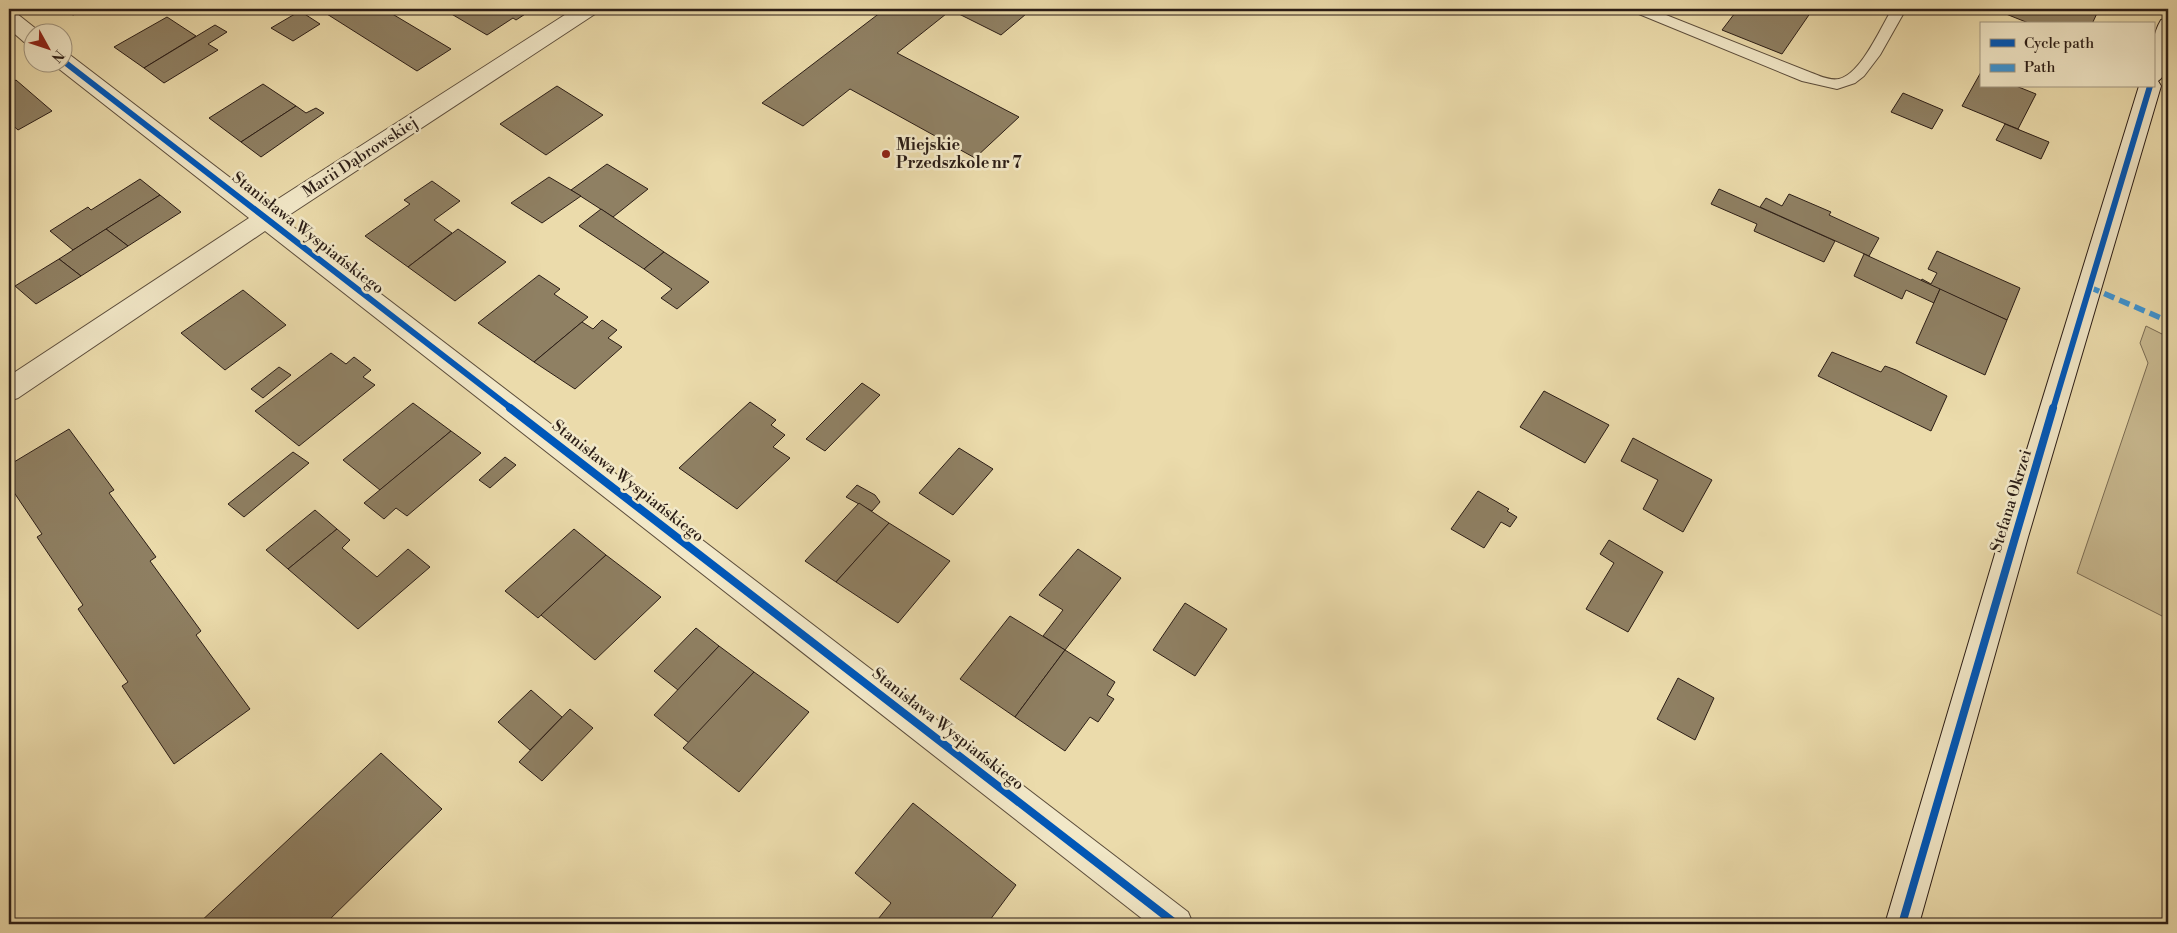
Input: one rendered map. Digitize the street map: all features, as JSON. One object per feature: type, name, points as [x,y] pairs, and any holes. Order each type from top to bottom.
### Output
[{"type":"street","name":"Marii Dąbrowskiej","points":[[9,390],[266,218],[588,9]]},
{"type":"street","points":[[9,18],[22,28]]},
{"type":"street","points":[[2154,72],[2168,25]]},
{"type":"street","name":"Stanisława Wyspiańskiego","points":[[72,68],[1176,924]]},
{"type":"street","name":"Stefana Okrzei","points":[[1902,924],[2014,537],[2149,88]]},
{"type":"lane","points":[[1639,9],[1807,77],[1827,83],[1841,84],[1855,76],[1869,59],[1899,9]]},
{"type":"shaded area","points":[[2146,326],[2168,337],[2168,619],[2077,573],[2148,363],[2140,343]]},
{"type":"building","points":[[64,9],[86,9],[73,15]]},
{"type":"building","points":[[319,9],[384,9],[451,49],[417,71]]},
{"type":"building","points":[[443,9],[533,9],[516,20],[513,18],[487,35]]},
{"type":"building","points":[[885,9],[1032,9],[1001,35],[951,10],[897,53],[1019,117],[975,158],[850,89],[803,126],[762,103]]},
{"type":"building","points":[[1738,9],[1813,9],[1782,54],[1722,30]]},
{"type":"building","points":[[2009,9],[2099,9],[2093,22],[2026,22],[2006,14]]},
{"type":"building","points":[[300,11],[320,24],[293,41],[271,28]]},
{"type":"building","points":[[167,17],[196,36],[144,68],[114,47]]},
{"type":"building","points":[[215,25],[227,32],[208,44],[218,50],[164,83],[144,68]]},
{"type":"building","points":[[1980,74],[1980,88],[2021,88],[2036,94],[2018,129],[1962,106]]},
{"type":"building","points":[[16,80],[52,111],[18,130],[9,122],[9,84]]},
{"type":"building","points":[[263,84],[296,106],[241,142],[209,118]]},
{"type":"building","points":[[557,86],[603,115],[546,155],[500,124]]},
{"type":"building","points":[[1903,93],[1943,110],[1932,129],[1891,112]]},
{"type":"building","points":[[296,106],[306,113],[316,108],[324,113],[261,157],[241,142]]},
{"type":"building","points":[[2005,124],[2049,142],[2041,159],[1996,140]]},
{"type":"building","points":[[607,164],[648,189],[613,217],[571,190]]},
{"type":"building","points":[[549,177],[581,196],[542,223],[511,203]]},
{"type":"building","points":[[140,179],[160,195],[73,250],[50,231],[88,207],[91,210]]},
{"type":"building","points":[[432,181],[460,201],[434,220],[452,233],[408,267],[365,236],[410,204],[404,200]]},
{"type":"building","points":[[1719,189],[1835,241],[1824,262],[1754,231],[1757,224],[1711,204]]},
{"type":"building","points":[[1789,194],[1831,212],[1829,215],[1879,238],[1869,256],[1760,207],[1766,198],[1782,206]]},
{"type":"building","points":[[160,195],[181,212],[128,246],[106,229]]},
{"type":"building","points":[[601,209],[664,252],[644,269],[579,226]]},
{"type":"building","points":[[106,229],[128,246],[81,276],[59,259]]},
{"type":"building","points":[[458,229],[506,262],[455,301],[408,267]]},
{"type":"building","points":[[1937,251],[2020,288],[2007,320],[1921,281],[1922,279],[1931,284],[1937,273],[1928,269]]},
{"type":"building","points":[[664,252],[709,282],[677,309],[661,298],[672,289],[644,269]]},
{"type":"building","points":[[1864,254],[1940,289],[1934,303],[1906,290],[1902,299],[1854,276]]},
{"type":"building","points":[[59,259],[81,276],[36,304],[15,286]]},
{"type":"building","points":[[539,275],[560,289],[554,294],[588,317],[534,362],[478,323]]},
{"type":"building","points":[[1940,289],[2007,320],[1985,375],[1916,343]]},
{"type":"building","points":[[243,290],[286,325],[225,370],[181,333]]},
{"type":"building","points":[[602,320],[617,330],[608,338],[622,347],[575,389],[534,362],[582,322],[593,329]]},
{"type":"building","points":[[1832,352],[1881,372],[1885,366],[1896,370],[1947,396],[1931,431],[1818,376]]},
{"type":"building","points":[[331,353],[346,364],[354,357],[371,370],[363,377],[375,385],[299,446],[255,411]]},
{"type":"building","points":[[279,367],[291,375],[263,398],[251,389]]},
{"type":"building","points":[[862,383],[880,395],[825,451],[806,439]]},
{"type":"building","points":[[1544,391],[1609,425],[1585,463],[1520,427]]},
{"type":"building","points":[[750,402],[776,420],[771,425],[785,435],[773,447],[790,458],[737,509],[679,468]]},
{"type":"building","points":[[413,403],[451,431],[380,490],[343,460]]},
{"type":"building","points":[[69,429],[114,490],[109,493],[156,557],[150,561],[201,631],[196,635],[250,709],[174,764],[122,686],[128,682],[78,609],[83,605],[37,537],[42,534],[9,485],[9,465]]},
{"type":"building","points":[[451,431],[481,453],[407,516],[396,508],[384,519],[364,503]]},
{"type":"building","points":[[1633,438],[1712,480],[1683,532],[1643,509],[1658,480],[1621,461]]},
{"type":"building","points":[[959,448],[993,469],[953,515],[919,493]]},
{"type":"building","points":[[293,452],[309,463],[244,517],[228,504]]},
{"type":"building","points":[[505,457],[516,465],[490,488],[479,480]]},
{"type":"building","points":[[857,485],[875,495],[880,502],[872,511],[846,497]]},
{"type":"building","points":[[1478,491],[1509,509],[1507,511],[1517,517],[1510,527],[1501,522],[1484,548],[1451,529]]},
{"type":"building","points":[[859,503],[889,523],[836,582],[805,561]]},
{"type":"building","points":[[315,510],[337,529],[288,569],[266,550]]},
{"type":"building","points":[[889,523],[950,561],[898,623],[836,582]]},
{"type":"building","points":[[337,529],[350,540],[342,548],[377,577],[408,549],[430,567],[358,629],[288,569]]},
{"type":"building","points":[[574,529],[606,555],[538,618],[505,591]]},
{"type":"building","points":[[1609,540],[1663,572],[1628,632],[1586,609],[1614,563],[1600,554]]},
{"type":"building","points":[[1078,549],[1121,578],[1065,650],[1043,636],[1063,610],[1039,595]]},
{"type":"building","points":[[606,555],[661,597],[595,660],[541,615]]},
{"type":"building","points":[[1185,603],[1227,629],[1195,676],[1153,650]]},
{"type":"building","points":[[1010,616],[1065,650],[1015,717],[960,679]]},
{"type":"building","points":[[696,628],[719,646],[678,690],[654,671]]},
{"type":"building","points":[[719,646],[754,672],[689,743],[654,715]]},
{"type":"building","points":[[1065,650],[1115,682],[1107,695],[1114,699],[1098,722],[1090,717],[1065,751],[1015,717]]},
{"type":"building","points":[[754,672],[809,712],[739,792],[683,748]]},
{"type":"building","points":[[1678,678],[1714,698],[1695,740],[1657,719]]},
{"type":"building","points":[[531,690],[562,717],[530,750],[498,722]]},
{"type":"building","points":[[570,709],[593,728],[542,781],[519,762]]},
{"type":"building","points":[[381,753],[442,809],[325,924],[198,924]]},
{"type":"building","points":[[913,803],[1016,885],[987,924],[874,924],[891,903],[855,873]]},
{"type":"marked path","points":[[2089,287],[2168,321]]},
{"type":"cycle path","points":[[72,68],[1176,924]]},
{"type":"cycle path","points":[[1902,924],[2014,537],[2149,88]]},
{"type":"place","name":"Miejskie Przedszkole nr 7","points":[[886,154]]}]
